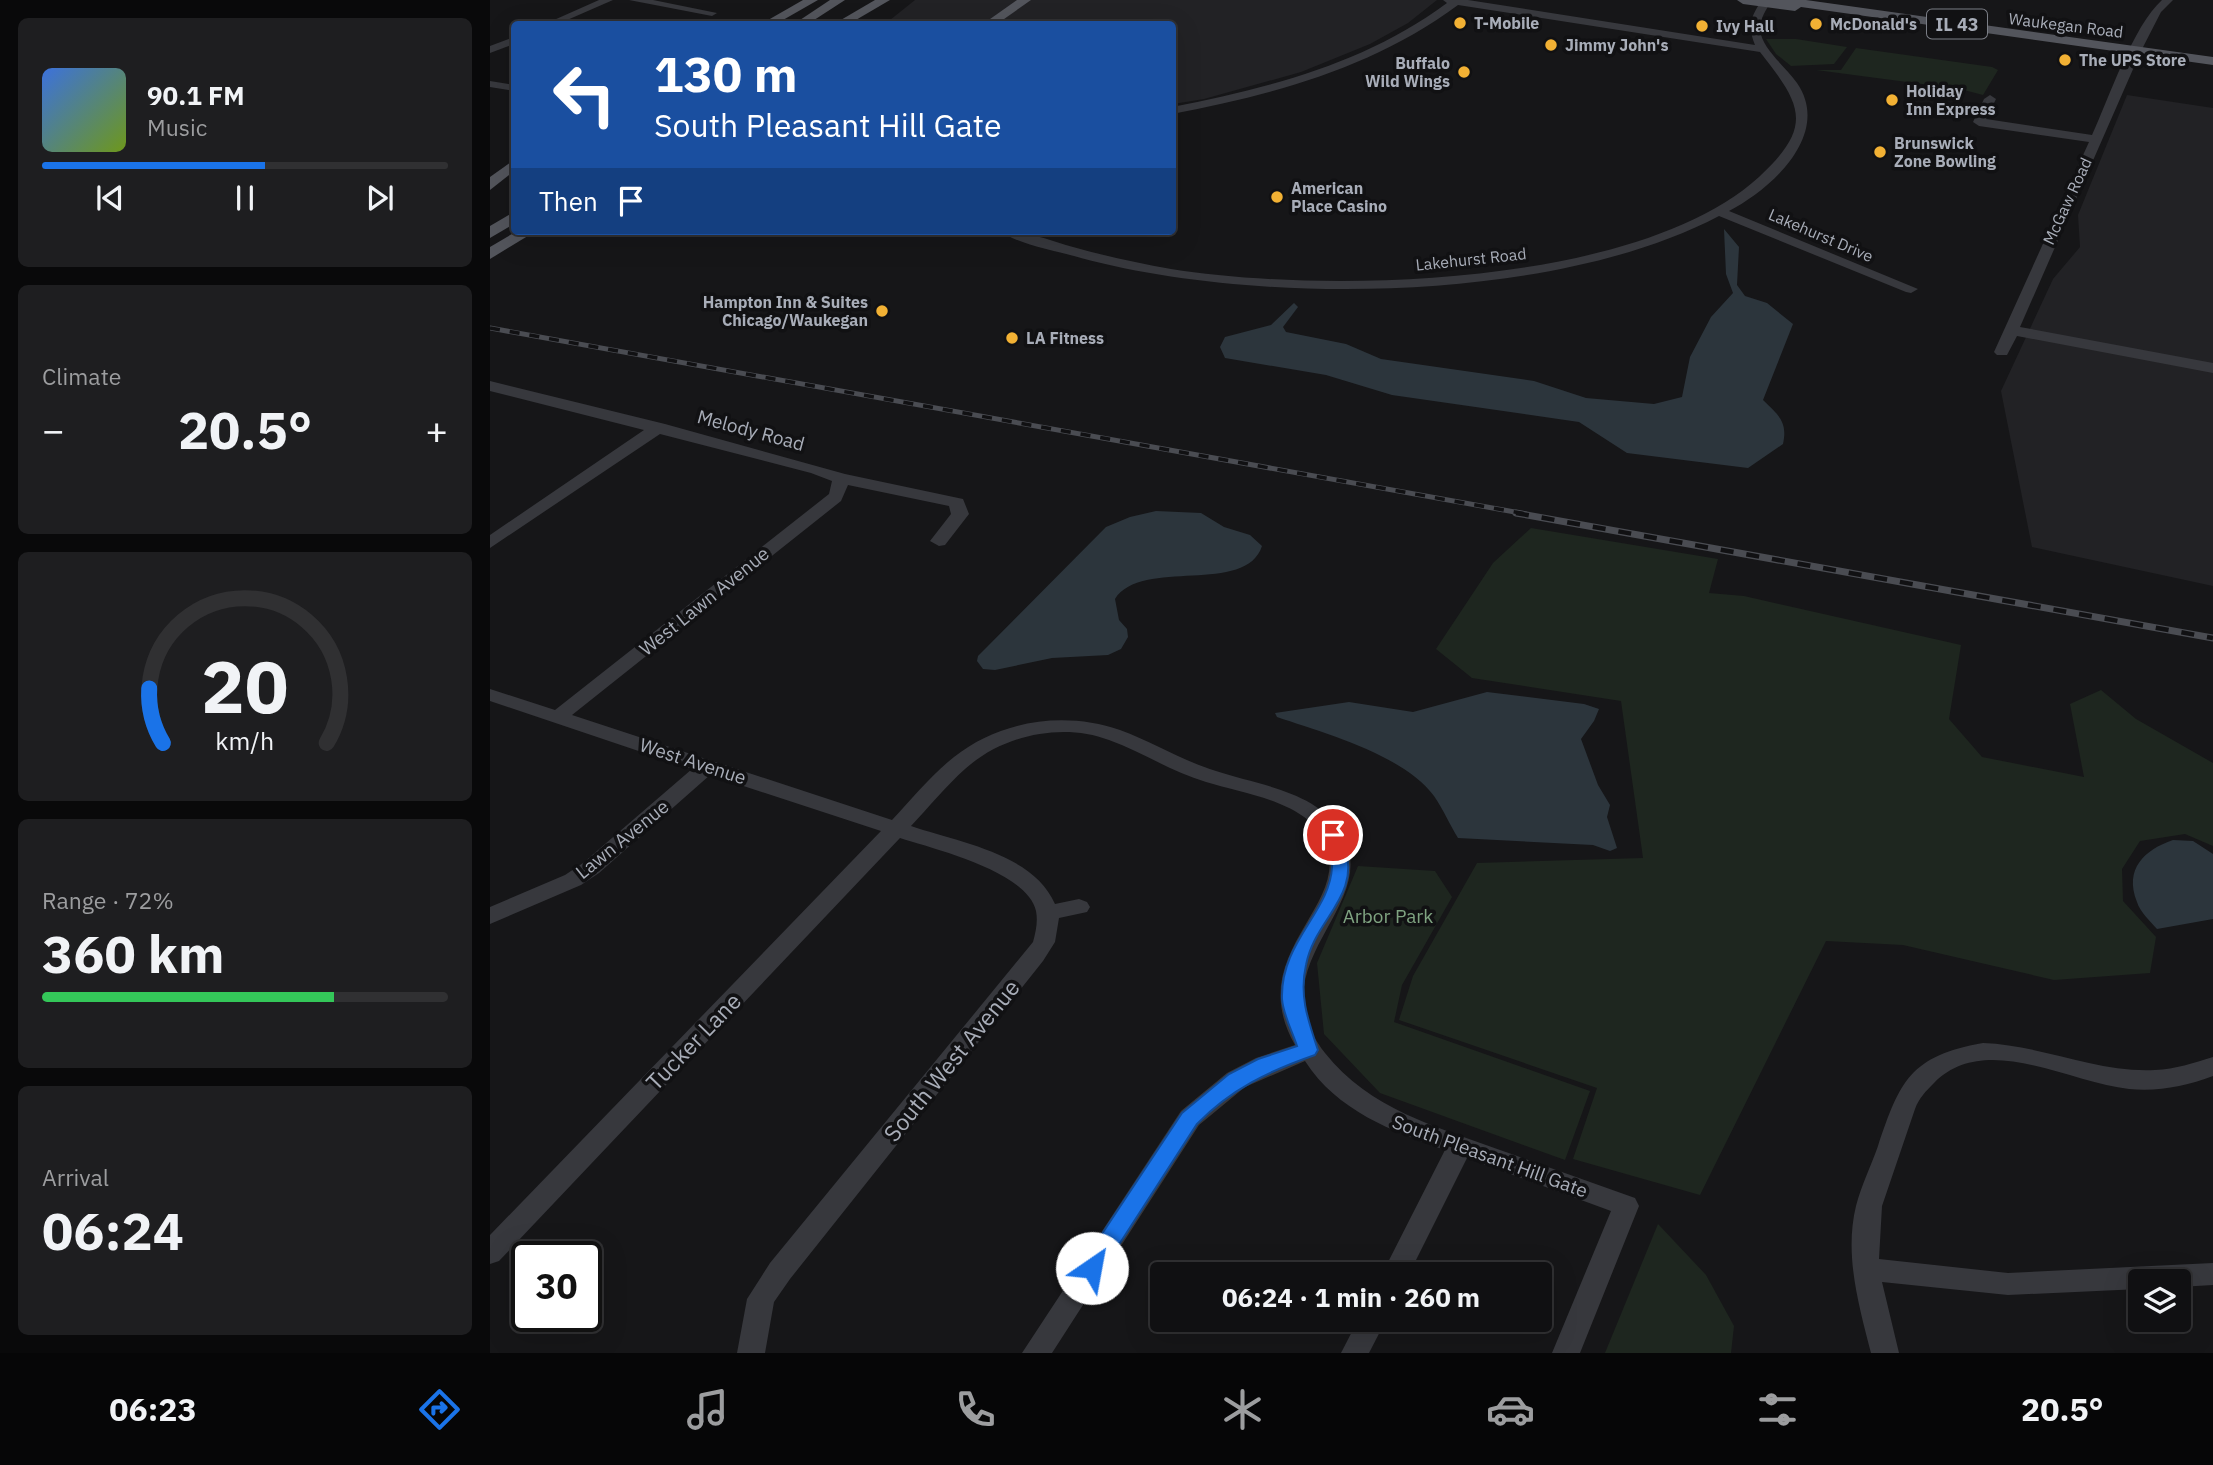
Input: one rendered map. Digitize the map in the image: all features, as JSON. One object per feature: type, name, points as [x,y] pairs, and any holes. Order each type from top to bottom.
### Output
[{"type":"main road","points":[[773,21],[813,0]]},
{"type":"main road","points":[[782,21],[813,0]]},
{"type":"main road","points":[[804,21],[839,0]]},
{"type":"main road","points":[[826,21],[860,0]]},
{"type":"main road","points":[[846,21],[886,0]]},
{"type":"main road","points":[[862,21],[886,0]]},
{"type":"main road","points":[[993,21],[1025,0]]},
{"type":"main road","name":"Waukegan Road","points":[[1743,0],[2108,50],[2213,61]]},
{"type":"main road","name":"Waukegan Road","points":[[1780,0],[2104,44],[2135,51]]},
{"type":"main road","points":[[490,186],[511,167]]},
{"type":"main road","points":[[490,215],[511,201]]},
{"type":"main road","points":[[490,233],[511,219]]},
{"type":"main road","points":[[490,254],[521,235]]},
{"type":"street","points":[[557,21],[608,0]]},
{"type":"street","points":[[634,0],[712,13]]},
{"type":"street","points":[[1176,110],[1272,88],[1338,65],[1421,28],[1454,0],[1761,49],[1754,23],[1765,1]]},
{"type":"street","name":"McGaw Road","points":[[2002,352],[2135,51],[2157,10],[2168,0]]},
{"type":"street","points":[[490,50],[511,41]]},
{"type":"street","name":"Lakehurst Road","points":[[1020,235],[1072,252],[1183,275],[1288,284],[1372,285],[1461,280],[1548,267],[1647,243],[1740,200],[1775,172],[1790,155],[1804,107],[1794,84],[1761,49]]},
{"type":"street","points":[[490,76],[511,79]]},
{"type":"street","points":[[490,83],[511,87]]},
{"type":"street","points":[[1990,99],[1979,122],[2095,139]]},
{"type":"street","name":"Lakehurst Drive","points":[[1718,211],[1911,289]]},
{"type":"street","points":[[2011,330],[2213,368]]},
{"type":"street","name":"Melody Road","points":[[490,386],[817,469],[840,478],[957,503],[960,514],[939,541]]},
{"type":"street","points":[[490,543],[659,428]]},
{"type":"street","name":"West Lawn Avenue","points":[[558,717],[835,497],[840,489],[840,478]]},
{"type":"street","name":"West Avenue","points":[[490,695],[896,828]]},
{"type":"street","name":"South Pleasant Hill Gate","points":[[896,828],[971,752],[1017,733],[1059,725],[1110,732],[1196,772],[1296,805],[1333,835],[1342,864],[1338,886],[1305,941],[1296,963],[1292,1000],[1308,1050],[1334,1080],[1373,1111],[1460,1146],[1626,1206],[1566,1353]]},
{"type":"street","name":"Lawn Avenue","points":[[490,916],[573,880],[591,868],[708,766]]},
{"type":"street","points":[[896,828],[1009,868],[1031,883],[1045,901],[1046,913],[1079,907]]},
{"type":"street","name":"Tucker Lane","points":[[490,1253],[896,828]]},
{"type":"street","name":"South West Avenue","points":[[748,1351],[761,1299],[780,1270],[1018,978],[1044,941],[1046,913]]},
{"type":"street","points":[[1036,1353],[1190,1118],[1236,1080],[1265,1065],[1308,1050]]},
{"type":"street","points":[[1885,1353],[1870,1297],[1864,1245],[1869,1207],[1910,1092],[1937,1068],[1978,1053],[2001,1050],[2033,1055],[2121,1078],[2176,1077],[2213,1066]]},
{"type":"street","points":[[1401,1262],[1460,1146]]},
{"type":"street","points":[[1868,1269],[2008,1284],[2213,1275]]},
{"type":"street","points":[[1356,1353],[1367,1332]]},
{"type":"shaded area","points":[[915,0],[1437,0],[1408,23],[1370,44],[1301,72],[1204,99],[1176,104],[1176,21],[889,21]]},
{"type":"shaded area","points":[[2127,95],[2213,108],[2213,586],[2032,547],[2001,391],[2053,279],[2080,247],[2078,215]]},
{"type":"shaded area","points":[[1724,229],[1739,247],[1737,285],[1745,296],[1767,303],[1793,324],[1763,400],[1783,424],[1783,444],[1748,468],[1627,453],[1579,422],[1392,395],[1326,375],[1225,358],[1220,347],[1225,337],[1271,325],[1294,303],[1298,307],[1283,327],[1286,332],[1346,344],[1381,359],[1534,381],[1586,398],[1654,404],[1682,397],[1690,357],[1711,317],[1733,293],[1726,274]]},
{"type":"shaded area","points":[[1156,511],[1201,513],[1224,527],[1250,535],[1262,546],[1252,561],[1236,569],[1216,574],[1147,580],[1128,587],[1115,599],[1119,620],[1127,629],[1128,637],[1121,649],[1108,655],[1052,658],[995,670],[983,669],[977,661],[978,656],[1106,527],[1130,517]]},
{"type":"shaded area","points":[[1487,692],[1584,704],[1599,709],[1581,739],[1598,785],[1610,805],[1607,817],[1617,848],[1610,851],[1593,845],[1458,838],[1434,796],[1421,781],[1384,757],[1277,717],[1275,713],[1349,702],[1413,712]]},
{"type":"shaded area","points":[[2173,840],[2193,841],[2213,854],[2213,919],[2157,929],[2138,906],[2133,880],[2139,862],[2145,855]]},
{"type":"green space","points":[[1766,39],[1796,39],[1847,47],[1834,64],[1791,66],[1776,54]]},
{"type":"green space","points":[[1856,48],[1998,70],[1983,95],[1960,89],[1816,70],[1841,70]]},
{"type":"green space","points":[[1531,528],[1718,559],[1709,593],[1744,596],[1961,645],[1949,719],[1982,757],[2084,777],[2070,704],[2101,690],[2136,719],[2213,763],[2213,846],[2185,834],[2140,841],[2122,869],[2123,901],[2156,937],[2150,973],[2054,980],[1903,945],[1826,941],[1700,1195],[1573,1159],[1597,1088],[1399,1020],[1413,976],[1477,863],[1643,858],[1621,701],[1472,678],[1436,649],[1493,563]]},
{"type":"green space","name":"Arbor Park","points":[[1358,866],[1435,871],[1452,897],[1402,985],[1394,1022],[1590,1091],[1565,1160],[1380,1093],[1324,1034],[1317,963]]},
{"type":"green space","points":[[1658,1224],[1706,1275],[1734,1326],[1731,1353],[1605,1353]]},
{"type":"railway","points":[[490,328],[1526,514]]},
{"type":"railway","points":[[1516,513],[2213,638]]},
{"type":"place","name":"T-Mobile","points":[[1460,23]]},
{"type":"place","name":"McDonald's","points":[[1816,24]]},
{"type":"place","name":"Ivy Hall","points":[[1702,26]]},
{"type":"place","name":"Jimmy John's","points":[[1551,45]]},
{"type":"place","name":"The UPS Store","points":[[2065,60]]},
{"type":"place","name":"Buffalo Wild Wings","points":[[1464,72]]},
{"type":"place","name":"Holiday Inn Express","points":[[1892,100]]},
{"type":"place","name":"Brunswick Zone Bowling","points":[[1880,152]]},
{"type":"place","name":"American Place Casino","points":[[1277,197]]},
{"type":"place","name":"Hampton Inn & Suites Chicago/Waukegan","points":[[882,311]]},
{"type":"place","name":"LA Fitness","points":[[1012,338]]},
{"type":"route","points":[[1092,1268],[1190,1118],[1206,1101],[1236,1080],[1265,1065],[1308,1050],[1292,1000],[1296,963],[1305,941],[1338,886],[1342,864],[1333,835]]}]
